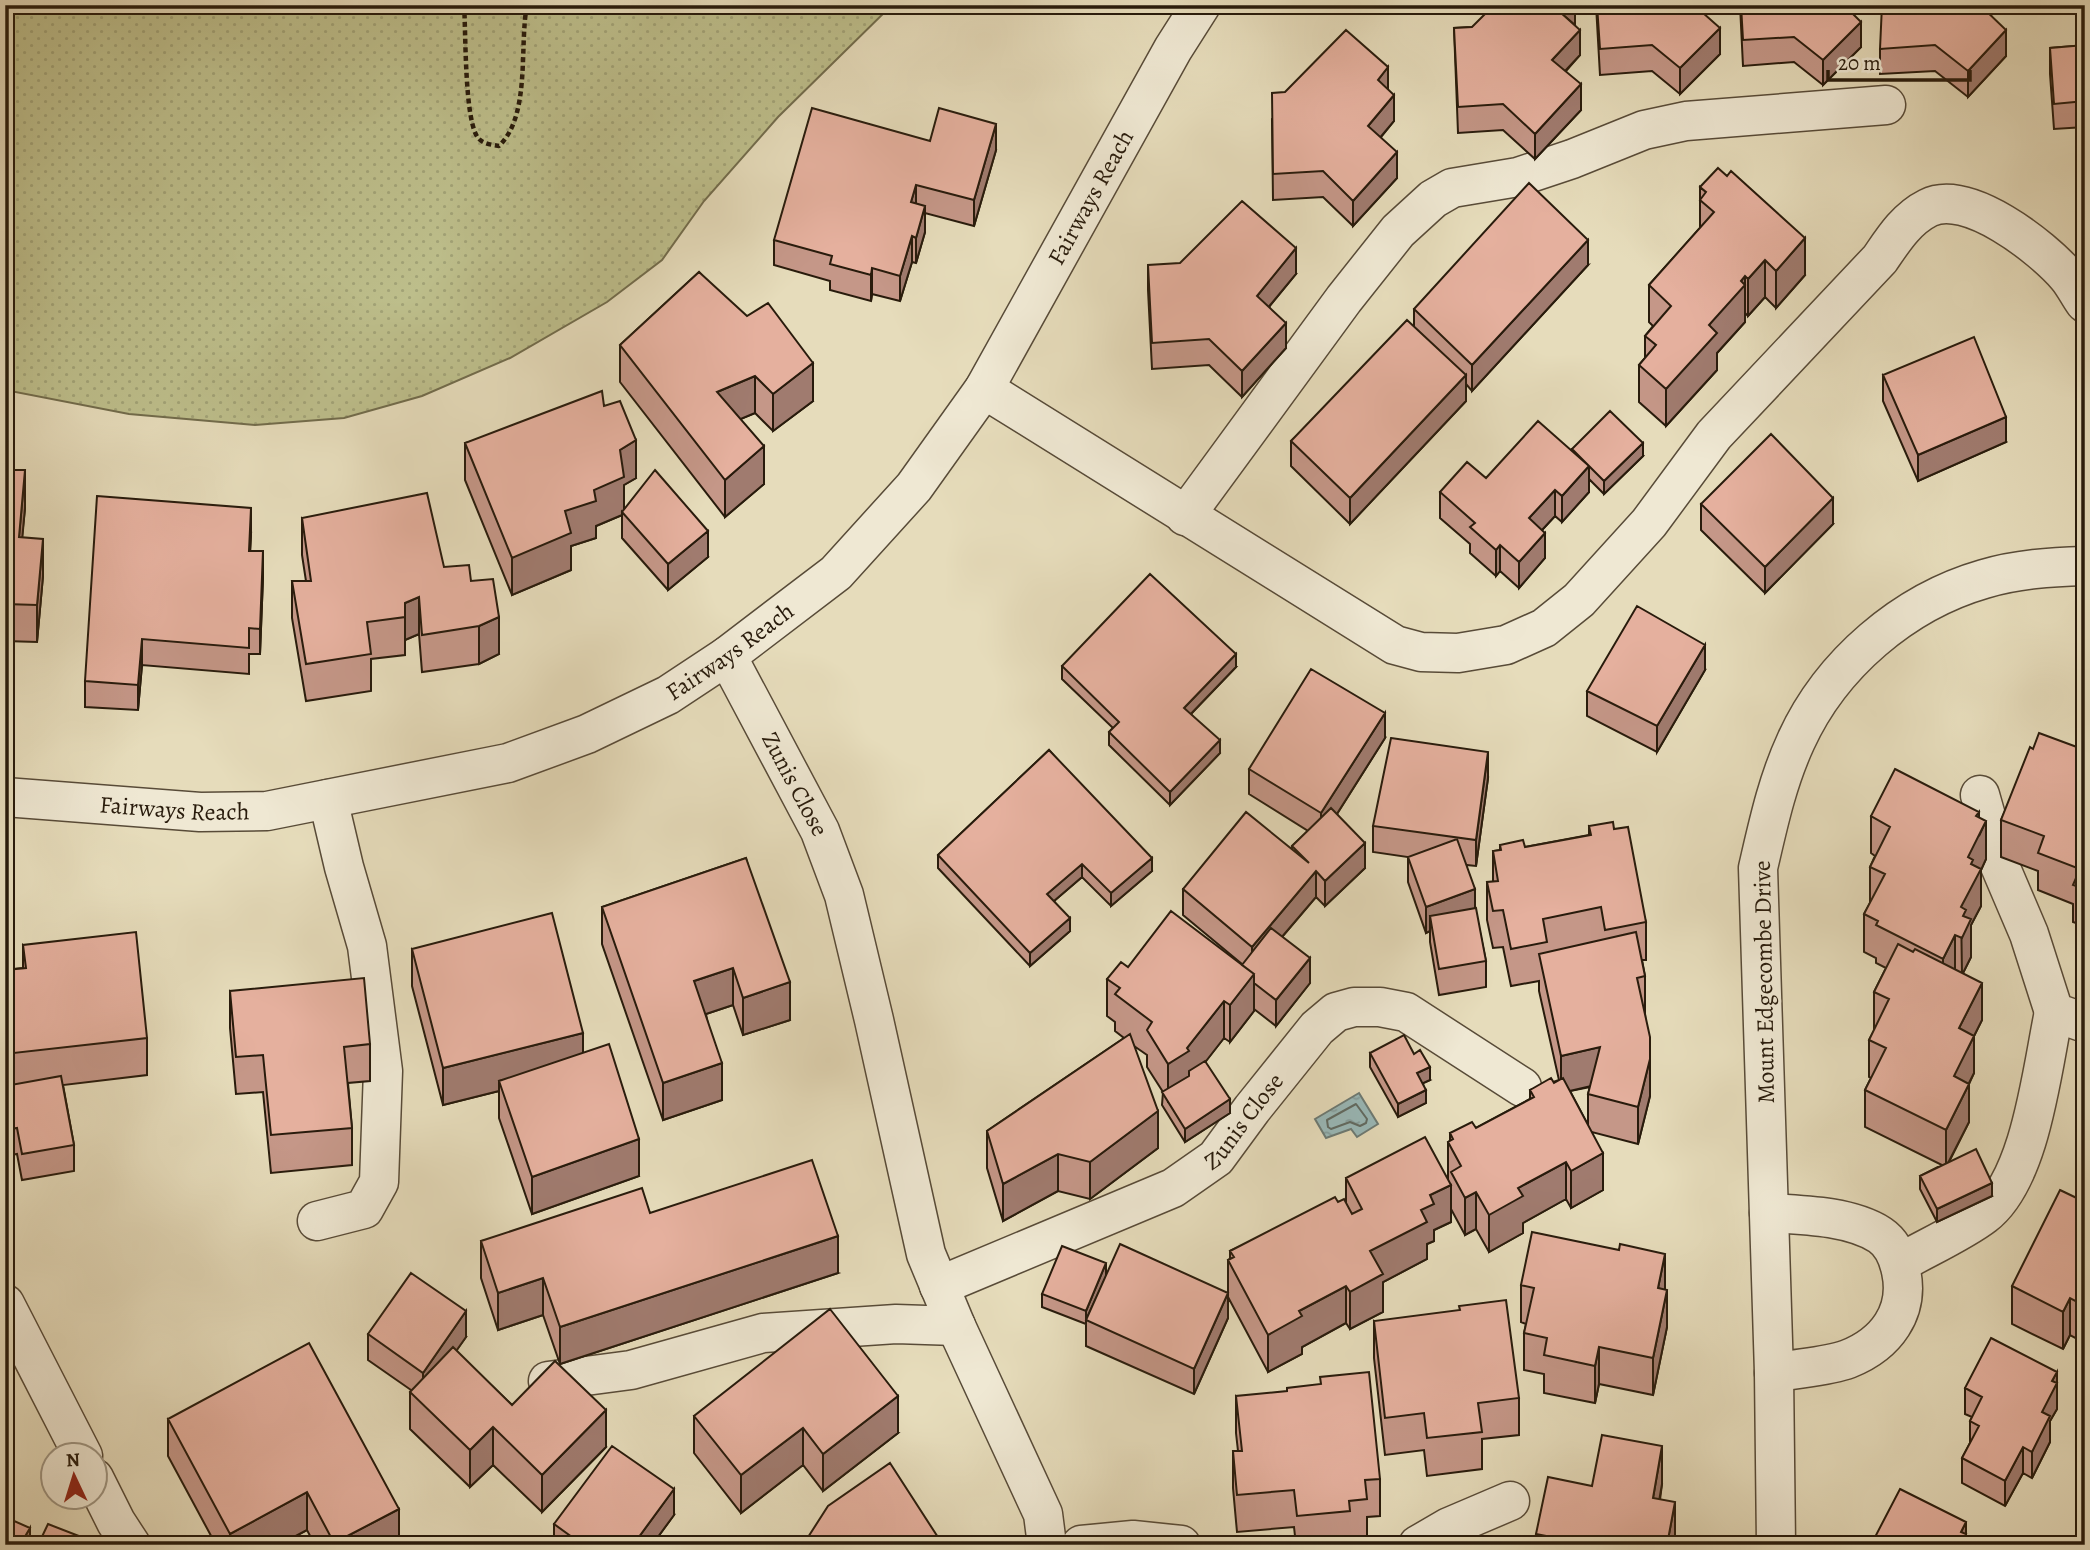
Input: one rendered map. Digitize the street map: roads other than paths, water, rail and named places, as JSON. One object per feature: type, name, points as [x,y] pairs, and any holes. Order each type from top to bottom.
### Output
[{"type":"street","name":"Fairways Reach","points":[[1173,49],[1180,5]]},
{"type":"street","name":"Fairways Reach","points":[[5,797],[200,812],[267,811],[508,763],[587,734],[668,695],[727,656],[836,573],[914,487],[984,388],[1173,49],[1201,5]]},
{"type":"street","points":[[1185,516],[1343,299],[1390,241],[1433,200],[1452,188],[1518,177],[1644,130],[1686,121],[1886,105]]},
{"type":"street","points":[[984,388],[1395,645],[1420,652],[1446,653],[1506,645],[1544,628],[1579,600],[1649,523],[1714,435],[1880,259],[1903,227],[1927,208],[1938,204],[1961,205],[1987,214],[2017,233],[2067,276],[2085,303]]},
{"type":"street","name":"Mount Edgecombe Drive","points":[[1776,1545],[1774,1373],[1758,868],[1774,797],[1796,739],[1828,685],[1874,638],[1923,604],[1984,579],[2039,568],[2085,566]]},
{"type":"street","name":"Zunis Close","points":[[727,656],[820,831],[844,895],[926,1254],[956,1326],[1043,1514],[1047,1545]]},
{"type":"street","points":[[1900,1263],[1983,1216],[2003,1196],[2020,1164],[2069,1017],[2000,866],[1980,795]]},
{"type":"street","points":[[317,1221],[364,1209],[379,1182],[383,1071],[367,946],[328,799]]},
{"type":"street","name":"Zunis Close","points":[[939,1286],[1173,1188],[1184,1181],[1216,1158],[1309,1038],[1336,1012],[1354,1007],[1380,1007],[1406,1012],[1522,1087]]},
{"type":"street","points":[[1769,1213],[1825,1217],[1880,1235],[1892,1247],[1900,1263],[1904,1282],[1902,1304],[1894,1326],[1882,1339],[1848,1359],[1774,1373]]},
{"type":"street","points":[[5,1304],[76,1442]]},
{"type":"street","points":[[548,1381],[631,1370],[764,1333],[896,1324],[956,1326]]},
{"type":"street","points":[[1418,1545],[1449,1527],[1510,1502]]},
{"type":"street","points":[[108,1506],[131,1545]]},
{"type":"street","points":[[1081,1545],[1133,1540],[1181,1545]]},
{"type":"water","points":[[1359,1093],[1378,1124],[1357,1137],[1351,1129],[1326,1138],[1315,1119]]}]
